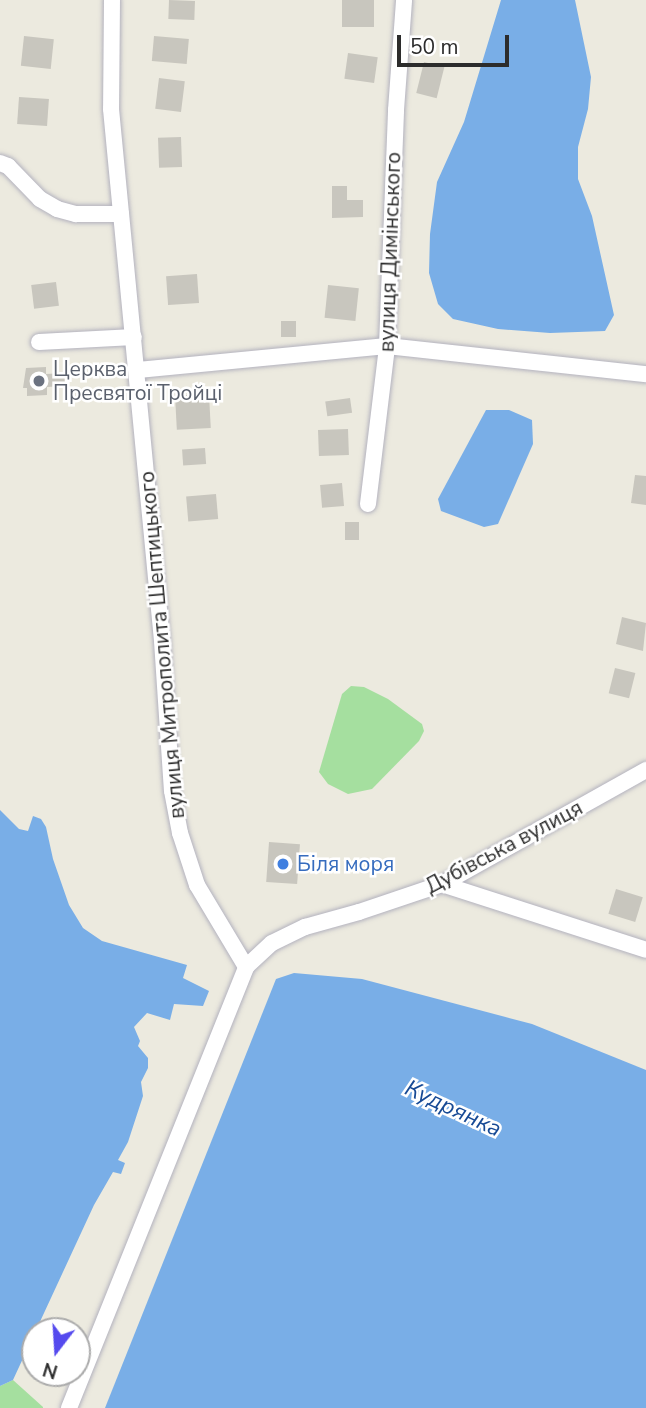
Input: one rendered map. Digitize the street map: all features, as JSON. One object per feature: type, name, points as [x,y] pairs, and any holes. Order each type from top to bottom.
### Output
[{"type":"street","name":"вулиця Митрополита Шептицького","points":[[112,0],[111,109],[138,370],[174,801],[180,833],[204,899],[246,967]]},
{"type":"street","name":"вулиця Димінського","points":[[368,504],[387,346],[396,110],[404,0]]},
{"type":"street","points":[[0,163],[8,166],[40,199],[57,209],[75,214],[121,214]]},
{"type":"street","points":[[39,342],[134,337]]},
{"type":"street","points":[[138,370],[387,346],[646,374]]},
{"type":"street","name":"Дубівська вулиця","points":[[246,967],[272,943],[305,927],[442,884],[645,766]]},
{"type":"street","points":[[442,884],[646,950]]},
{"type":"street","points":[[69,1408],[246,967]]},
{"type":"green space","points":[[351,686],[364,687],[388,699],[422,724],[424,731],[419,741],[372,789],[348,794],[328,784],[319,772],[342,694]]},
{"type":"green space","points":[[13,1380],[43,1408],[0,1408],[0,1386]]},
{"type":"water","points":[[501,0],[575,0],[591,77],[588,109],[578,147],[578,179],[592,216],[614,315],[605,331],[550,333],[498,329],[453,319],[438,304],[429,273],[430,234],[437,182],[464,122]]},
{"type":"water","points":[[486,410],[509,410],[532,420],[533,444],[498,524],[484,527],[441,511],[438,499]]},
{"type":"water","points":[[0,810],[19,829],[28,831],[33,816],[41,819],[46,827],[53,859],[69,905],[83,928],[102,941],[187,965],[183,978],[209,991],[203,1006],[174,1004],[170,1020],[147,1013],[134,1027],[140,1041],[138,1046],[148,1058],[148,1068],[141,1082],[143,1096],[128,1142],[118,1160],[125,1163],[121,1174],[113,1172],[94,1205],[42,1317],[21,1317],[21,1363],[13,1380],[0,1386]]},
{"type":"water","name":"Кудрянка","points":[[294,973],[362,979],[532,1024],[646,1070],[646,1408],[105,1408],[276,979]]},
{"type":"building","points":[[169,0],[195,1],[194,20],[168,19]]},
{"type":"building","points":[[342,0],[374,0],[374,27],[342,27]]},
{"type":"building","points":[[24,36],[54,39],[51,69],[21,66]]},
{"type":"building","points":[[154,36],[189,39],[187,64],[152,61]]},
{"type":"building","points":[[348,53],[378,57],[374,83],[344,79]]},
{"type":"building","points":[[424,62],[444,67],[437,98],[416,93]]},
{"type":"building","points":[[159,78],[185,81],[181,112],[155,109]]},
{"type":"building","points":[[19,97],[49,99],[47,126],[17,124]]},
{"type":"building","points":[[181,137],[182,167],[159,168],[158,138]]},
{"type":"building","points":[[332,186],[347,186],[347,200],[363,200],[363,217],[332,218]]},
{"type":"building","points":[[197,274],[199,303],[168,305],[166,276]]},
{"type":"building","points":[[56,282],[59,306],[34,309],[31,285]]},
{"type":"building","points":[[328,285],[359,288],[355,321],[325,318]]},
{"type":"building","points":[[281,321],[296,321],[296,337],[281,337]]},
{"type":"building","points":[[46,367],[46,374],[64,373],[65,386],[47,387],[47,395],[27,396],[27,388],[23,388],[26,368]]},
{"type":"building","points":[[209,394],[211,428],[177,430],[175,396]]},
{"type":"building","points":[[350,398],[352,413],[327,416],[325,401]]},
{"type":"building","points":[[348,429],[349,455],[319,456],[318,430]]},
{"type":"building","points":[[205,448],[206,464],[183,466],[182,450]]},
{"type":"building","points":[[635,475],[646,476],[646,505],[631,503]]},
{"type":"building","points":[[342,483],[344,506],[322,508],[320,485]]},
{"type":"building","points":[[216,494],[218,519],[188,522],[186,497]]},
{"type":"building","points":[[345,522],[359,522],[359,540],[345,540]]},
{"type":"building","points":[[622,617],[646,623],[643,651],[616,644]]},
{"type":"building","points":[[615,668],[635,673],[629,698],[609,693]]},
{"type":"building","points":[[269,842],[300,844],[297,884],[266,882]]},
{"type":"building","points":[[616,889],[643,897],[635,922],[608,914]]},
{"type":"place","name":"Церква Пресвятої Тройці","points":[[39,381]]},
{"type":"place","name":"Біля моря","points":[[283,864]]}]
